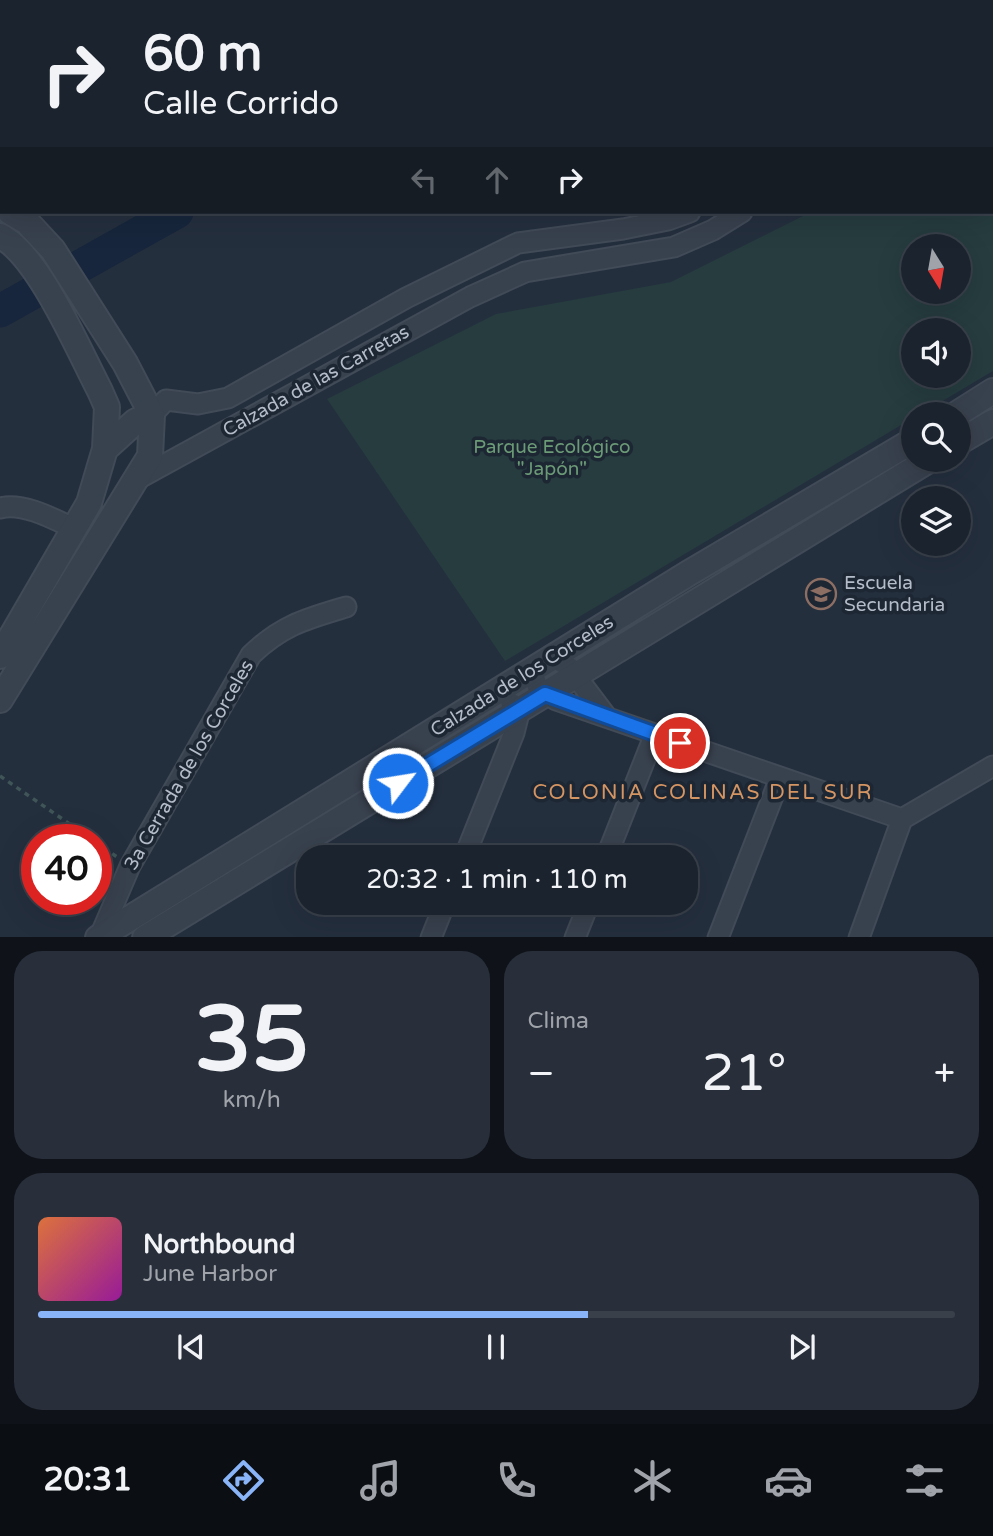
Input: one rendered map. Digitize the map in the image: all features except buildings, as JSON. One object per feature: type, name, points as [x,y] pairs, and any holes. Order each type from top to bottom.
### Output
[{"type":"street","points":[[13,214],[27,222],[53,250],[125,363],[152,415],[152,450],[136,480]]},
{"type":"street","name":"Calzada de las Carretas","points":[[0,656],[89,503],[106,449],[136,421],[152,415],[166,400],[198,404],[234,396],[406,298],[518,243],[622,229],[684,214]]},
{"type":"street","name":"Calzada de las Carretas","points":[[0,701],[136,480],[481,292],[525,272],[674,247],[713,230],[739,214]]},
{"type":"street","points":[[0,236],[11,241],[30,260],[100,391],[107,407],[106,449]]},
{"type":"street","points":[[971,405],[993,391]]},
{"type":"street","points":[[971,435],[993,422]]},
{"type":"street","name":"Calzada de los Corceles","points":[[99,937],[497,691],[901,448]]},
{"type":"street","name":"Calzada de los Corceles","points":[[145,937],[909,472]]},
{"type":"street","points":[[0,508],[9,506],[40,514],[75,528]]},
{"type":"street","name":"3a Cerrada de los Corceles","points":[[99,937],[130,866],[251,655],[271,635],[303,620],[346,607]]},
{"type":"street","points":[[553,657],[575,675],[606,716]]},
{"type":"street","points":[[532,670],[536,685],[545,694],[902,819]]},
{"type":"street","points":[[469,845],[514,733],[517,712],[497,691]]},
{"type":"street","points":[[471,708],[476,722],[491,727]]},
{"type":"street","points":[[612,845],[655,734]]},
{"type":"street","points":[[859,937],[902,819],[993,766]]},
{"type":"street","points":[[718,937],[780,778]]},
{"type":"street","points":[[431,937],[440,915]]},
{"type":"street","points":[[575,937],[584,915]]},
{"type":"path","points":[[0,776],[70,824]]},
{"type":"green space","name":"Parque Ecológico \"Japón\"","points":[[807,214],[993,214],[993,371],[971,384],[971,318],[901,318],[901,388],[964,388],[941,402],[901,402],[901,425],[505,661],[327,399],[496,314],[671,282]]},
{"type":"waterway","points":[[0,311],[173,214]]},
{"type":"place","name":"Escuela Secundaria","points":[[821,594]]},
{"type":"district","name":"COLONIA COLINAS DEL SUR","points":[[703,792]]},
{"type":"route","points":[[398,783],[545,694],[680,743]]}]
